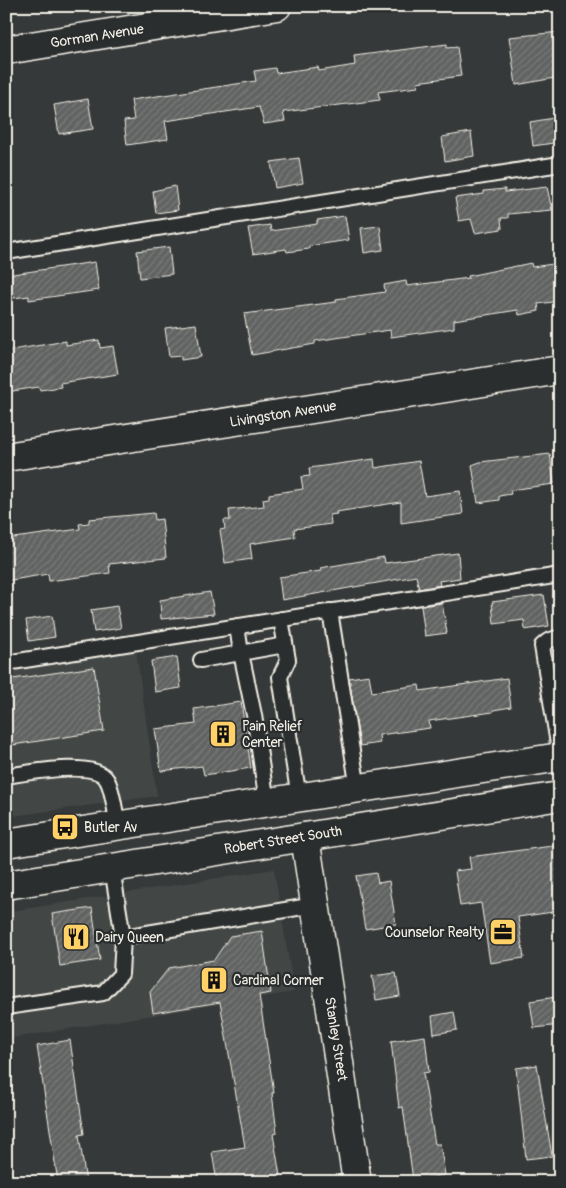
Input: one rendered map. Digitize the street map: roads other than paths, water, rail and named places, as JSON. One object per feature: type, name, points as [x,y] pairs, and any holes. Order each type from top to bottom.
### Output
[{"type":"street","name":"Gorman Avenue","points":[[6,50],[277,6]]},
{"type":"street","name":"Livingston Avenue","points":[[6,458],[560,370]]},
{"type":"street","points":[[6,843],[560,756]]},
{"type":"street","name":"Robert Street South","points":[[6,885],[560,796]]},
{"type":"street","name":"Stanley Street","points":[[305,837],[357,1182]]},
{"type":"lane","points":[[6,252],[560,164]]},
{"type":"lane","points":[[6,663],[330,611],[559,579]]},
{"type":"lane","points":[[330,611],[358,789]]},
{"type":"lane","points":[[281,619],[288,660],[280,677],[298,798]]},
{"type":"lane","points":[[237,626],[254,714],[267,803]]},
{"type":"lane","points":[[560,637],[548,641],[542,646],[560,756]]},
{"type":"lane","points":[[201,660],[285,645]]},
{"type":"lane","points":[[6,776],[61,769],[96,770],[107,779],[118,825]]},
{"type":"lane","points":[[6,1007],[103,993],[121,974],[123,937],[112,868]]},
{"type":"lane","points":[[123,937],[315,905]]},
{"type":"place","name":"Pain Relief Center","points":[[223,734]]},
{"type":"place","name":"Butler Av","points":[[65,827]]},
{"type":"place","name":"Counselor Realty","points":[[503,932]]},
{"type":"place","name":"Dairy Queen","points":[[76,937]]},
{"type":"place","name":"Cardinal Corner","points":[[214,980]]}]
